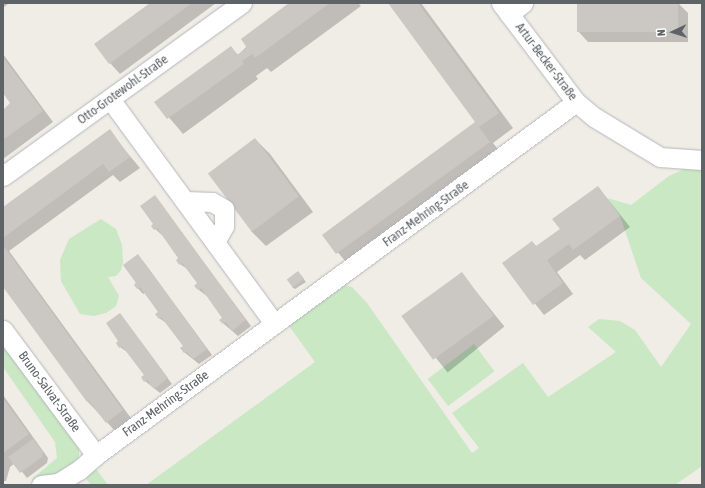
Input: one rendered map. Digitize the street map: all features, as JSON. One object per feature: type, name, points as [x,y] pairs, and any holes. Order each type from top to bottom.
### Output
[{"type":"street","name":"Otto-Grotewohl-Straße","points":[[3,176],[242,3]]},
{"type":"street","name":"Artur-Becker-Straße","points":[[511,7],[576,102],[618,133],[660,157],[702,160]]},
{"type":"street","points":[[110,99],[274,323]]},
{"type":"street","name":"Franz-Mehring-Straße","points":[[42,485],[66,479],[96,455],[274,323],[576,102]]},
{"type":"street","points":[[185,201],[212,202],[224,209],[224,226],[215,242]]},
{"type":"street","name":"Bruno-Salvat-Straße","points":[[3,330],[96,455]]},
{"type":"green space","points":[[689,167],[702,169],[702,466],[675,485],[146,485],[315,362],[287,323],[345,285],[352,287],[367,303],[472,453],[479,448],[452,413],[523,363],[548,397],[616,352],[588,327],[599,319],[620,321],[635,330],[661,367],[691,324],[641,278],[620,216],[607,198],[631,205],[669,176]]},
{"type":"green space","points":[[101,219],[116,229],[122,245],[123,263],[121,270],[116,276],[108,277],[119,296],[116,306],[106,313],[94,316],[80,314],[61,281],[60,260],[69,239]]},
{"type":"green space","points":[[3,344],[79,446],[79,461],[67,475],[33,482],[32,479],[57,458],[55,442],[3,367]]},
{"type":"green space","points":[[474,344],[494,371],[448,406],[428,379]]},
{"type":"green space","points":[[93,465],[108,485],[91,485],[83,475]]},
{"type":"building","points":[[150,3],[192,3],[109,64],[94,44]]},
{"type":"building","points":[[289,3],[330,3],[255,58],[252,54],[242,61],[244,64],[167,119],[154,102],[231,46],[237,55],[247,48],[241,39]]},
{"type":"building","points":[[388,3],[418,3],[499,113],[479,127],[490,142],[336,254],[322,235],[475,122]]},
{"type":"building","points":[[577,3],[678,3],[678,32],[577,32]]},
{"type":"building","points":[[3,57],[43,111],[3,140],[3,110],[10,103],[3,93]]},
{"type":"building","points":[[110,129],[130,157],[109,172],[103,164],[3,238],[3,207]]},
{"type":"building","points":[[255,138],[299,196],[252,232],[208,174]]},
{"type":"building","points":[[598,186],[620,216],[573,250],[569,244],[547,260],[563,283],[533,305],[502,263],[532,241],[536,246],[560,229],[552,219]]},
{"type":"building","points":[[155,195],[246,320],[232,331],[226,322],[223,324],[219,320],[222,318],[201,288],[198,290],[194,286],[197,283],[182,263],[179,265],[176,260],[178,258],[157,228],[154,230],[151,226],[153,224],[140,206]]},
{"type":"building","points":[[3,245],[123,410],[106,423],[89,401],[87,402],[3,287]]},
{"type":"building","points":[[138,254],[207,349],[193,359],[186,351],[184,353],[180,348],[183,346],[161,317],[159,319],[155,314],[158,312],[140,287],[137,289],[134,285],[136,283],[123,265]]},
{"type":"building","points":[[298,271],[304,279],[293,287],[287,279]]},
{"type":"building","points":[[462,272],[494,316],[433,360],[401,316]]},
{"type":"building","points":[[120,313],[168,378],[154,389],[147,380],[144,382],[141,377],[144,375],[122,346],[119,348],[116,343],[118,341],[106,323]]},
{"type":"building","points":[[3,398],[29,434],[3,453]]},
{"type":"building","points":[[33,439],[43,452],[42,457],[20,473],[8,457]]}]
